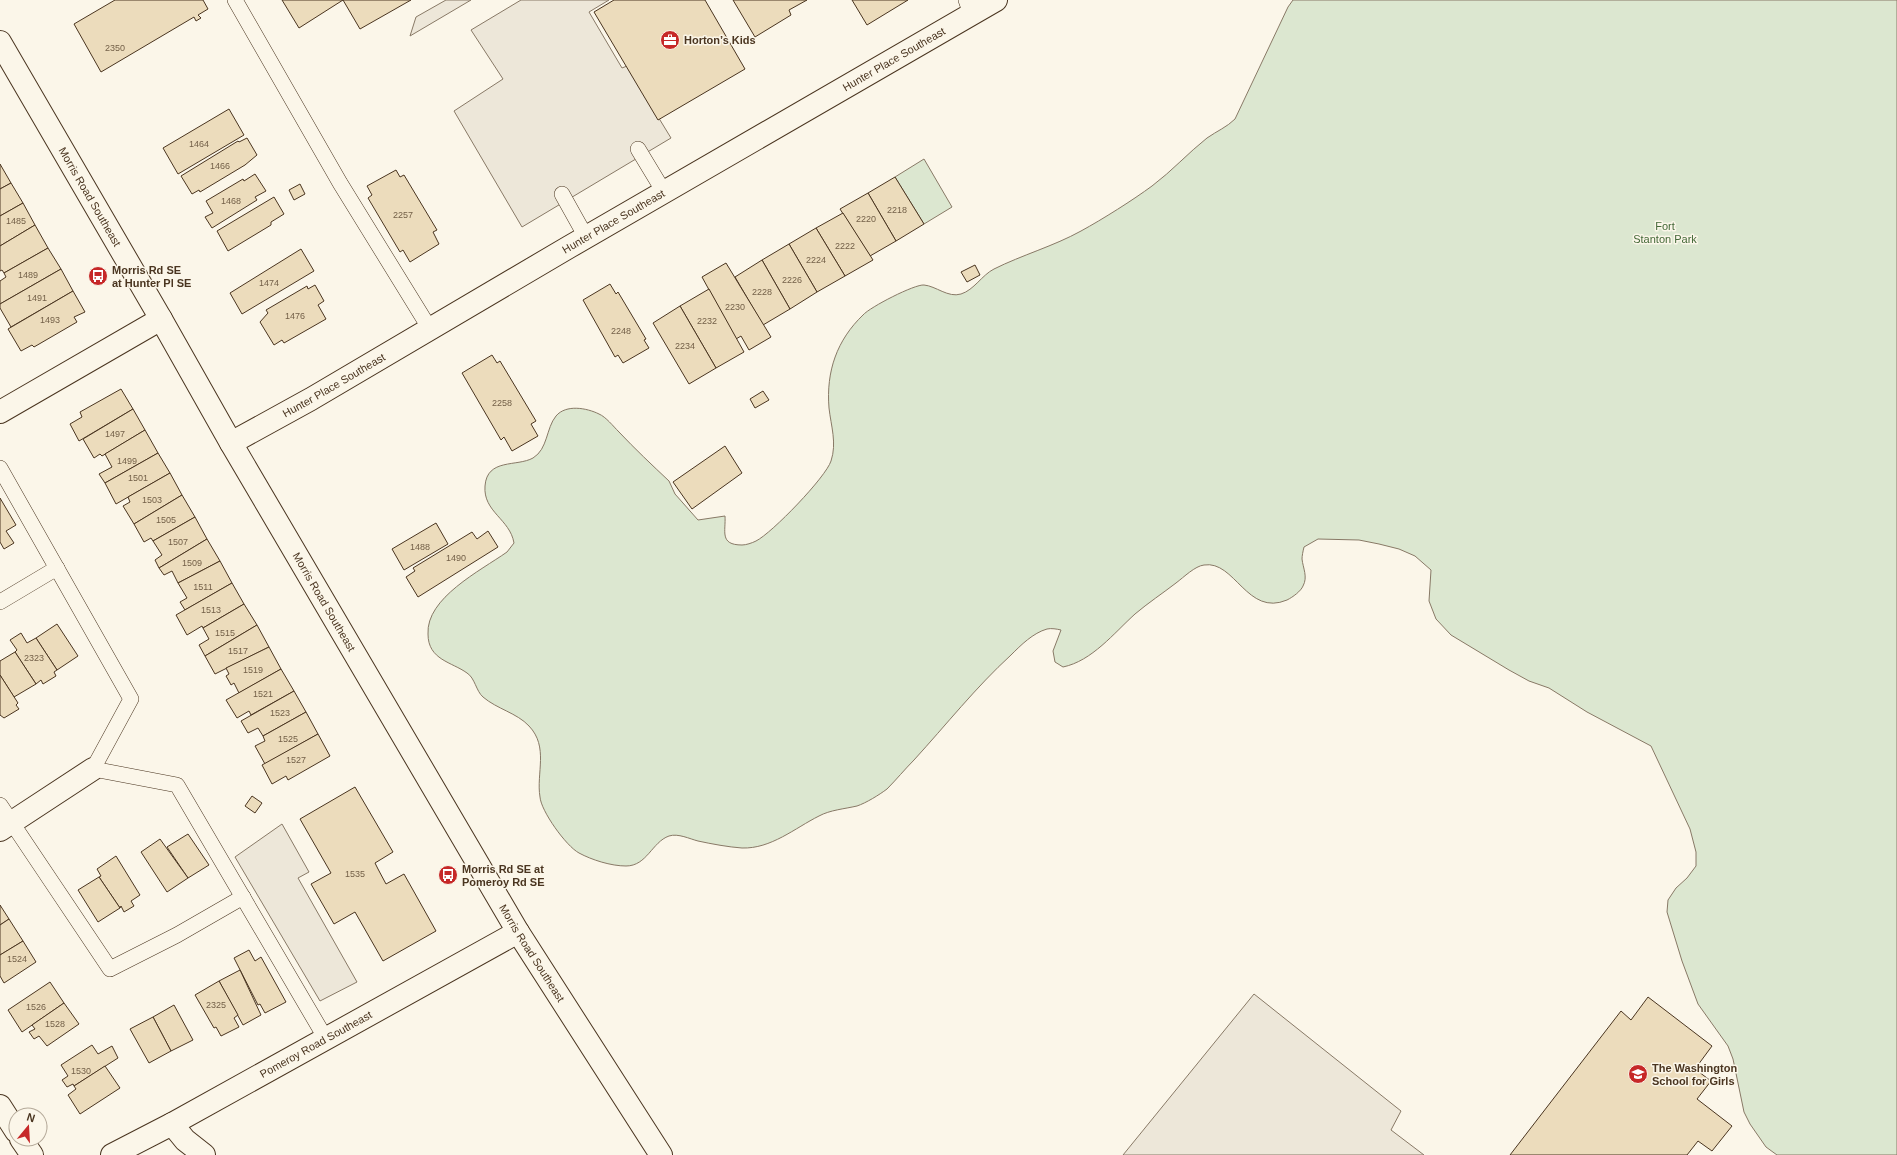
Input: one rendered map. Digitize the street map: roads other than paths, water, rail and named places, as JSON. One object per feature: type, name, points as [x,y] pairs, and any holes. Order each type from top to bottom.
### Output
[{"type":"street","name":"Hunter Place Southeast","points":[[231,443],[311,399],[664,192],[969,7],[996,0]]},
{"type":"street","name":"Morris Road Southeast","points":[[0,42],[161,319],[231,443],[518,932],[661,1155]]},
{"type":"street","points":[[0,412],[161,319]]},
{"type":"street","points":[[4,819],[92,769]]},
{"type":"street","name":"Pomeroy Road Southeast","points":[[112,1155],[172,1124],[518,932]]},
{"type":"street","points":[[0,1106],[8,1118]]},
{"type":"street","points":[[172,1124],[185,1140],[204,1155]]},
{"type":"lane","points":[[235,0],[340,183],[430,329]]},
{"type":"lane","points":[[638,149],[664,192]]},
{"type":"lane","points":[[562,194],[586,237]]},
{"type":"lane","points":[[0,468],[131,699],[92,769],[176,785],[244,897],[326,1039]]},
{"type":"lane","points":[[0,602],[57,568]]},
{"type":"lane","points":[[4,819],[110,969],[177,935],[244,897]]},
{"type":"place","name":"Horton’s Kids","points":[[670,40]]},
{"type":"place","name":"Morris Rd SE at Hunter Pl SE","points":[[98,276]]},
{"type":"place","name":"Morris Rd SE at Pomeroy Rd SE","points":[[448,875]]},
{"type":"place","name":"The Washington School for Girls","points":[[1638,1074]]},
{"type":"park label","name":"Fort Stanton Park","points":[[1665,232]]}]
